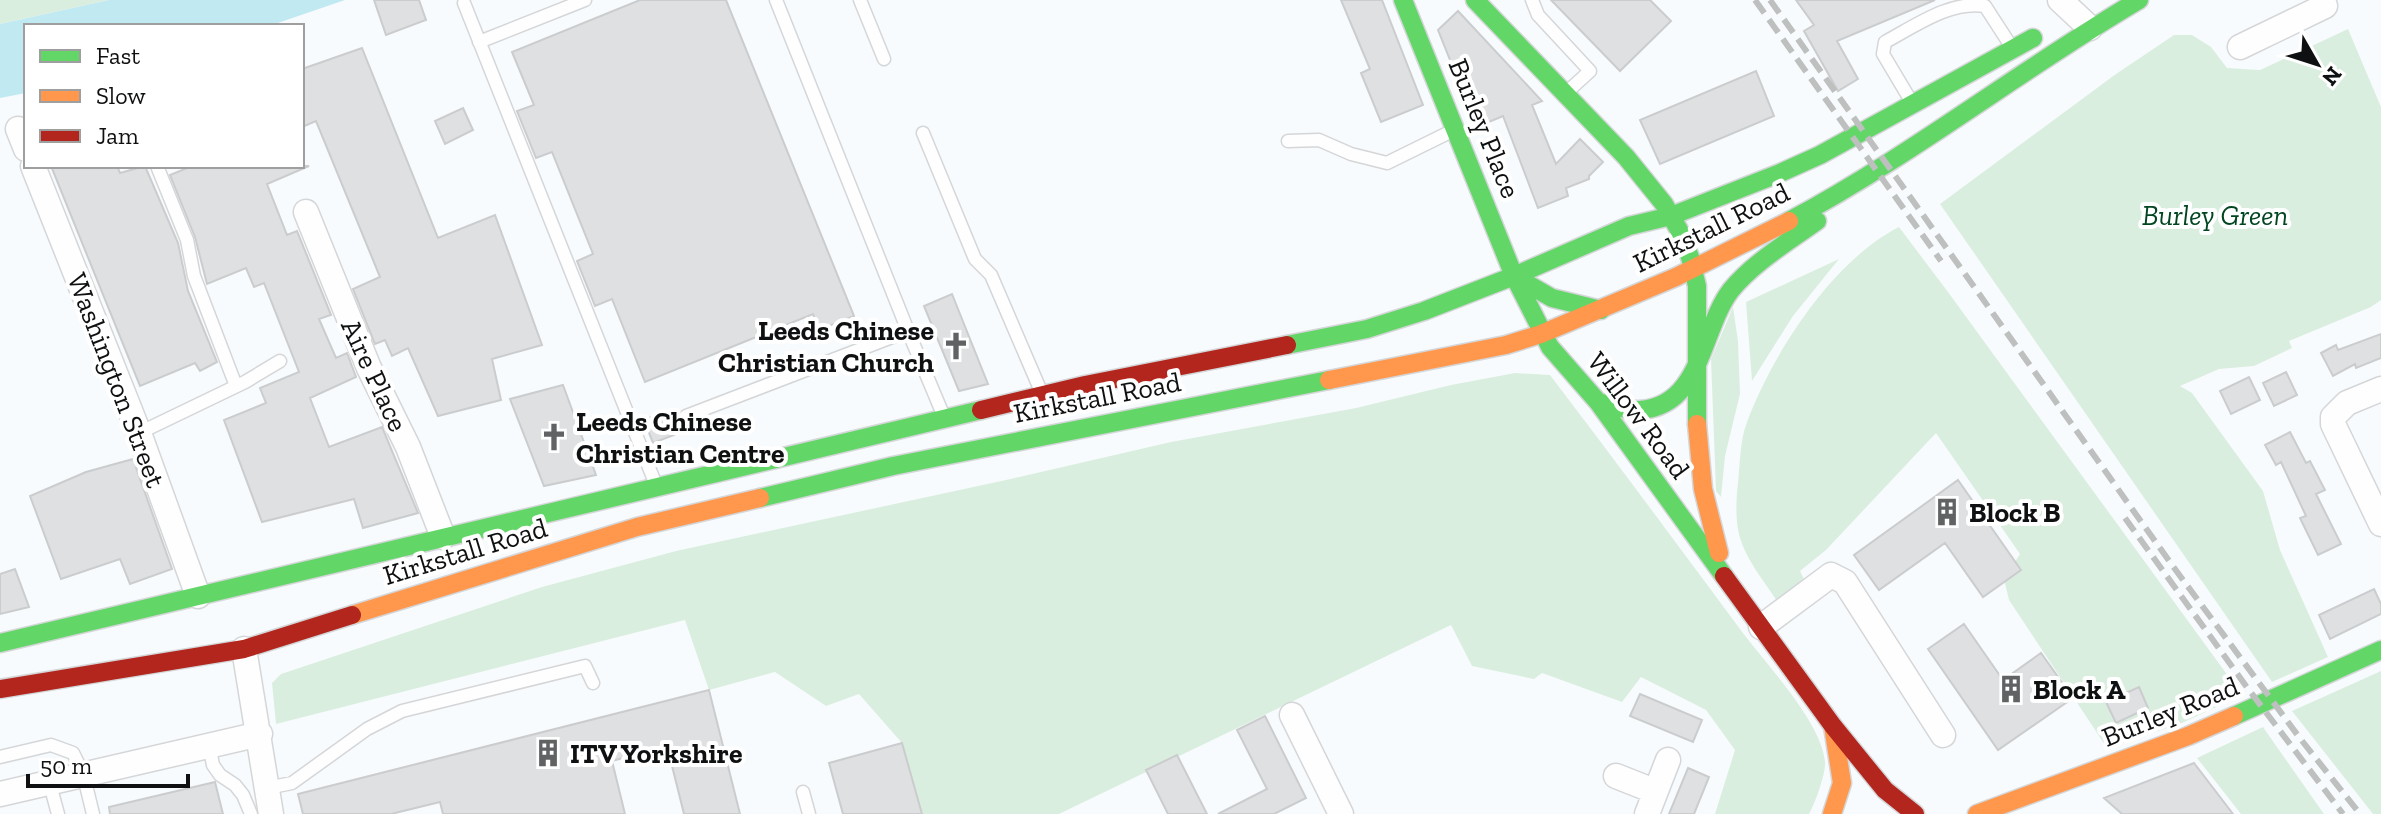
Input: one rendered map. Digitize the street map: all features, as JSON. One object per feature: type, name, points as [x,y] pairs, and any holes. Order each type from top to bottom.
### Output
[{"type":"main road","name":"Burley Place","points":[[1403,0],[1514,276]]},
{"type":"main road","name":"Burley Place","points":[[1475,0],[1631,162],[1671,216],[1694,270]]},
{"type":"main road","name":"Kirkstall Road","points":[[0,643],[1043,395],[1367,329],[1514,276],[1629,226],[1671,216],[1780,173],[1820,155],[2068,18],[2115,0]]},
{"type":"main road","name":"Kirkstall Road","points":[[0,689],[244,649],[348,607],[637,527],[862,473],[1506,345],[1545,334],[1694,270],[1817,207],[1906,153],[2068,18],[2139,0]]},
{"type":"main road","points":[[1598,402],[1637,410],[1657,408],[1676,397],[1697,368],[1711,323],[1731,291],[1758,265],[1906,153]]},
{"type":"main road","points":[[1629,226],[1662,242],[1694,270]]},
{"type":"main road","name":"Willow Road","points":[[1694,270],[1701,486],[1708,522],[1729,581]]},
{"type":"main road","points":[[1514,276],[1552,298],[1601,310]]},
{"type":"main road","name":"Willow Road","points":[[1514,276],[1550,347],[1598,402],[1833,726],[1885,790],[1915,814]]},
{"type":"main road","points":[[320,569],[339,579]]},
{"type":"main road","points":[[106,617],[95,629],[90,648],[101,664],[114,669]]},
{"type":"main road","name":"Burley Road","points":[[1977,814],[2188,736],[2381,650]]},
{"type":"main road","points":[[1832,814],[1842,783],[1833,726]]},
{"type":"street","points":[[2240,47],[2325,6],[2323,0]]},
{"type":"street","name":"Washington Street","points":[[34,168],[139,433],[198,596]]},
{"type":"street","name":"Aire Place","points":[[306,212],[369,368],[408,447],[443,537]]},
{"type":"street","points":[[2381,389],[2347,403],[2333,417],[2333,424],[2381,524]]},
{"type":"street","points":[[1761,627],[1831,575],[1837,576],[1845,582],[1943,735]]},
{"type":"street","points":[[244,649],[271,814]]},
{"type":"street","points":[[1292,715],[1341,814]]},
{"type":"street","points":[[0,794],[260,734]]},
{"type":"street","points":[[1616,776],[1651,802],[1668,760]]},
{"type":"lane","points":[[479,42],[585,0]]},
{"type":"lane","points":[[776,0],[945,418]]},
{"type":"lane","points":[[860,0],[884,59]]},
{"type":"lane","points":[[1532,0],[1538,15],[1590,71],[1565,94]]},
{"type":"lane","points":[[464,3],[656,487]]},
{"type":"lane","points":[[1912,103],[1883,54],[1885,42],[1898,35],[1947,9],[1973,3],[1985,6],[2013,49]]},
{"type":"lane","points":[[1288,141],[1319,140],[1351,154],[1387,163],[1455,130]]},
{"type":"lane","points":[[923,133],[975,259],[991,275],[1043,395]]},
{"type":"lane","points":[[158,168],[187,240],[194,276],[236,386]]},
{"type":"lane","points":[[686,416],[908,331]]},
{"type":"lane","points":[[139,433],[280,361]]},
{"type":"lane","points":[[267,788],[292,783],[367,729],[402,711],[585,666],[593,683]]},
{"type":"lane","points":[[0,757],[51,745],[73,753],[83,773],[93,814]]},
{"type":"lane","points":[[209,745],[213,765],[243,795],[251,814]]},
{"type":"lane","points":[[49,781],[58,814]]},
{"type":"lane","points":[[803,792],[809,814]]},
{"type":"green space","points":[[0,0],[109,0],[0,24]]},
{"type":"green space","name":"Burley Green","points":[[2348,29],[2381,107],[2381,300],[2289,341],[2292,348],[2254,366],[2219,369],[2180,386],[2192,393],[2263,491],[2280,550],[2328,657],[2272,682],[1940,204],[2174,35],[2192,35],[2211,47],[2227,68],[2260,70]]},
{"type":"green space","points":[[1899,227],[2242,695],[2182,723],[2107,748],[2009,600],[2004,579],[2020,554],[1936,433],[1826,550],[1800,571],[1805,581],[1777,601],[1751,563],[1738,532],[1737,496],[1745,429],[1772,367],[1808,311],[1851,262],[1874,242]]},
{"type":"green space","points":[[1839,259],[1793,316],[1752,381],[1746,302]]},
{"type":"green space","points":[[1733,307],[1740,394],[1725,456],[1721,497],[1716,491],[1711,359]]},
{"type":"green space","points":[[1515,373],[1550,375],[1803,711],[1814,729],[1825,762],[1820,788],[1809,814],[1715,814],[1735,750],[1706,710],[1641,677],[1622,702],[1542,673],[1534,679],[1472,666],[1451,625],[1059,814],[922,814],[902,743],[859,694],[826,706],[775,672],[709,690],[685,620],[276,724],[272,683],[281,674],[542,587],[676,551],[1171,442],[1356,408]]},
{"type":"green space","points":[[2381,671],[2381,814],[2373,814],[2292,711]]},
{"type":"green space","points":[[2263,727],[2324,814],[2241,814],[2197,758]]},
{"type":"water","points":[[109,0],[345,0],[275,24],[24,24],[24,93],[0,98],[0,24]]},
{"type":"building","points":[[374,0],[419,0],[426,20],[386,35]]},
{"type":"building","points":[[640,0],[726,0],[854,316],[819,330],[813,314],[645,382],[612,299],[595,306],[577,261],[593,254],[552,152],[536,158],[517,111],[534,105],[512,52]]},
{"type":"building","points":[[1341,0],[1382,0],[1423,105],[1381,122],[1361,73],[1370,69]]},
{"type":"building","points":[[1551,0],[1650,0],[1671,21],[1620,71]]},
{"type":"building","points":[[1796,0],[1935,0],[1837,41],[1858,79],[1838,91],[1804,31],[1814,25]]},
{"type":"building","points":[[1458,11],[1542,101],[1532,105],[1556,164],[1580,139],[1603,162],[1589,179],[1566,188],[1568,196],[1538,208],[1503,116],[1477,127],[1438,30]]},
{"type":"building","points":[[362,48],[438,238],[495,215],[542,345],[492,359],[501,400],[438,416],[408,348],[392,356],[385,340],[375,344],[353,289],[380,277],[316,121],[304,126],[304,68]]},
{"type":"building","points":[[1756,71],[1774,116],[1660,164],[1640,120]]},
{"type":"building","points":[[463,108],[473,130],[445,144],[435,121]]},
{"type":"building","points":[[309,166],[267,184],[287,235],[297,231],[331,315],[319,319],[336,358],[347,353],[356,377],[310,398],[329,447],[382,427],[418,513],[363,528],[354,499],[262,522],[224,420],[266,403],[260,388],[299,372],[264,283],[254,287],[246,268],[207,284],[195,237],[170,175],[187,168]]},
{"type":"building","points":[[52,168],[118,168],[120,173],[146,168],[178,243],[188,291],[217,362],[200,371],[195,363],[140,386]]},
{"type":"building","name":"Leeds Chinese Christian Church","points":[[952,294],[988,384],[959,391],[924,306]]},
{"type":"building","points":[[2381,334],[2381,358],[2356,368],[2355,364],[2333,376],[2321,353],[2336,345],[2338,350]]},
{"type":"building","points":[[2286,372],[2297,395],[2274,406],[2263,383]]},
{"type":"building","points":[[2249,377],[2260,400],[2231,414],[2220,391]]},
{"type":"building","name":"Leeds Chinese Christian Centre","points":[[563,385],[596,475],[544,486],[510,399]]},
{"type":"building","points":[[665,411],[674,435],[653,443],[644,420]]},
{"type":"building","points":[[2290,432],[2325,490],[2316,494],[2341,544],[2318,555],[2300,518],[2306,516],[2281,462],[2276,465],[2265,445]]},
{"type":"building","points":[[133,459],[172,569],[130,584],[120,559],[61,579],[30,496],[86,472]]},
{"type":"building","name":"Block B","points":[[1958,480],[2021,570],[1983,597],[1945,543],[1879,590],[1854,555]]},
{"type":"building","points":[[15,569],[29,607],[0,614],[0,574]]},
{"type":"building","points":[[2374,589],[2381,604],[2381,614],[2330,639],[2319,615]]},
{"type":"building","name":"Block A","points":[[1964,624],[2003,680],[2041,653],[2073,698],[1998,750],[1928,649]]},
{"type":"building","points":[[2139,687],[2148,708],[2116,723],[2106,702]]},
{"type":"building","name":"ITV Yorkshire","points":[[709,690],[740,814],[684,814],[667,746],[612,761],[625,814],[443,814],[440,802],[391,814],[303,814],[298,794]]},
{"type":"building","points":[[1640,694],[1702,720],[1693,742],[1630,716]]},
{"type":"building","points":[[1265,716],[1306,798],[1274,814],[1218,814],[1267,789],[1237,730]]},
{"type":"building","points":[[902,743],[922,814],[843,814],[829,763]]},
{"type":"building","points":[[1177,755],[1207,814],[1168,814],[1146,770]]},
{"type":"building","points":[[2194,763],[2233,814],[2122,814],[2104,798]]},
{"type":"building","points":[[1688,768],[1709,777],[1694,814],[1669,814]]},
{"type":"building","points":[[215,782],[223,814],[110,814],[109,807]]},
{"type":"railway","points":[[1755,0],[1941,261]]},
{"type":"railway","points":[[1770,0],[2172,565],[2360,814]]},
{"type":"railway","points":[[2125,518],[2343,814]]},
{"type":"traffic: fast","points":[[1403,0],[1514,276],[1550,347],[1598,402],[1724,576]]},
{"type":"traffic: fast","points":[[1475,0],[1626,157],[1664,204],[1679,230],[1697,286],[1697,424]]},
{"type":"traffic: fast","points":[[1789,221],[1878,169],[2139,0]]},
{"type":"traffic: fast","points":[[1287,345],[1367,329],[1424,311],[1629,226],[1671,216],[1780,173],[1820,155],[2033,38]]},
{"type":"traffic: fast","points":[[1598,402],[1640,410],[1660,405],[1676,395],[1698,363],[1721,306],[1731,290],[1761,261],[1817,221]]},
{"type":"traffic: fast","points":[[1514,276],[1552,298],[1601,310]]},
{"type":"traffic: fast","points":[[760,498],[893,466],[1329,380]]},
{"type":"traffic: fast","points":[[0,643],[981,410]]},
{"type":"traffic: fast","points":[[2234,716],[2381,650]]},
{"type":"traffic: slow","points":[[1329,380],[1506,345],[1541,334],[1676,277],[1789,221]]},
{"type":"traffic: slow","points":[[1697,424],[1703,489],[1719,553]]},
{"type":"traffic: slow","points":[[352,615],[637,527],[760,498]]},
{"type":"traffic: slow","points":[[1977,814],[2234,716]]},
{"type":"traffic: slow","points":[[1832,814],[1842,783],[1833,726]]},
{"type":"traffic: jam","points":[[981,410],[1085,385],[1287,345]]},
{"type":"traffic: jam","points":[[1724,576],[1833,726],[1885,790],[1915,814]]},
{"type":"traffic: jam","points":[[0,689],[244,649],[352,615]]},
{"type":"place","name":"Leeds Chinese Christian Church","points":[[956,346]]},
{"type":"place","name":"Leeds Chinese Christian Centre","points":[[554,437]]},
{"type":"place","name":"Block B","points":[[1947,512]]},
{"type":"place","name":"Block A","points":[[2011,689]]},
{"type":"place","name":"ITV Yorkshire","points":[[548,753]]}]
